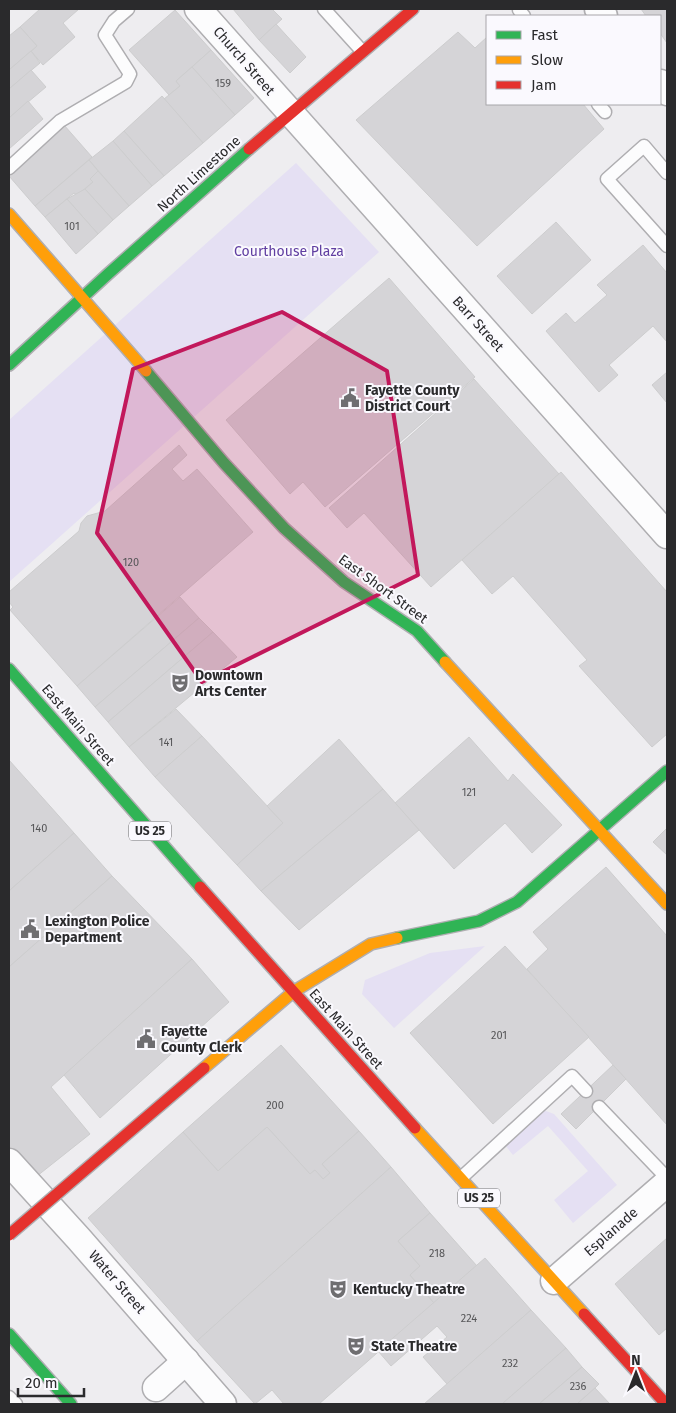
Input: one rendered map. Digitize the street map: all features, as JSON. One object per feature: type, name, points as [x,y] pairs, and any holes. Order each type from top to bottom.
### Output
[{"type":"main road","name":"North Limestone","points":[[9,365],[289,113],[413,9]]},
{"type":"main road","name":"East Short Street","points":[[9,214],[84,296],[224,463],[284,528],[344,582],[417,631],[667,904]]},
{"type":"main road","name":"East Main Street","points":[[9,669],[293,992],[666,1404]]},
{"type":"main road","points":[[9,1235],[293,992],[371,944],[492,916],[530,893],[667,771]]},
{"type":"main road","points":[[9,1334],[71,1404]]},
{"type":"street","name":"Church Street","points":[[198,9],[289,113]]},
{"type":"street","name":"Barr Street","points":[[289,113],[667,535]]},
{"type":"street","name":"Water Street","points":[[9,1162],[224,1404]]},
{"type":"street","name":"Esplanade","points":[[554,1281],[667,1183]]},
{"type":"street","points":[[156,1388],[186,1361]]},
{"type":"lane","points":[[9,168],[60,121],[126,82],[130,74],[105,35],[114,21],[128,9]]},
{"type":"lane","points":[[324,9],[362,51]]},
{"type":"lane","points":[[667,173],[644,146],[608,178],[667,246]]},
{"type":"lane","points":[[461,1178],[572,1076],[586,1091]]},
{"type":"lane","points":[[599,1106],[667,1178]]},
{"type":"lane","points":[[9,1397],[16,1404]]},
{"type":"highlighted area","points":[[282,312],[387,371],[418,575],[202,682],[97,533],[133,369]]},
{"type":"green space","name":"Courthouse Plaza","points":[[296,163],[379,252],[9,582],[9,420]]},
{"type":"green space","points":[[485,946],[394,1028],[362,994],[365,980],[430,953]]},
{"type":"green space","points":[[546,1111],[554,1114],[617,1185],[573,1223],[554,1200],[588,1171],[548,1126],[513,1155],[504,1144],[539,1112]]},
{"type":"building","points":[[40,9],[79,9],[63,23],[75,37],[43,65],[31,51],[37,46],[20,27]]},
{"type":"building","points":[[233,9],[272,9],[282,19],[259,40]]},
{"type":"building","points":[[641,9],[667,9],[667,43],[661,34],[661,15],[645,15]]},
{"type":"building","points":[[175,10],[211,50],[176,81],[180,86],[169,95],[129,50]]},
{"type":"building","points":[[276,24],[306,57],[290,73],[259,40]]},
{"type":"building","points":[[20,27],[37,46],[9,70],[9,36]]},
{"type":"building","points":[[458,32],[475,48],[486,38],[486,105],[584,105],[604,129],[477,246],[356,120]]},
{"type":"building","points":[[211,50],[254,98],[235,115],[192,67]]},
{"type":"building","points":[[31,51],[40,63],[9,89],[9,70]]},
{"type":"building","points":[[192,67],[235,115],[203,143],[164,99],[180,86],[176,81]]},
{"type":"building","points":[[31,70],[46,87],[9,118],[9,89]]},
{"type":"building","points":[[162,96],[203,143],[164,176],[124,131]]},
{"type":"building","points":[[28,101],[43,119],[9,149],[9,118]]},
{"type":"building","points":[[64,125],[92,157],[35,206],[9,176],[9,172]]},
{"type":"building","points":[[124,131],[164,176],[152,186],[113,141]]},
{"type":"building","points":[[113,141],[152,186],[129,206],[89,160]]},
{"type":"building","points":[[89,160],[98,171],[90,179],[93,182],[77,195],[74,193],[45,217],[35,206]]},
{"type":"building","points":[[98,171],[129,206],[113,220],[85,189],[93,182],[90,179]]},
{"type":"building","points":[[85,189],[113,220],[98,234],[67,199]]},
{"type":"building","points":[[67,199],[98,234],[76,254],[45,217]]},
{"type":"building","points":[[556,222],[591,260],[532,314],[497,276]]},
{"type":"building","points":[[643,245],[667,273],[667,342],[653,326],[609,365],[618,375],[599,392],[546,331],[566,313],[575,323],[607,295],[597,285]]},
{"type":"building","name":"Fayette County District Court","points":[[389,278],[475,377],[325,507],[303,482],[290,494],[226,420]]},
{"type":"building","points":[[667,372],[667,403],[652,385]]},
{"type":"building","points":[[474,379],[559,474],[431,587],[364,513],[347,528],[329,508]]},
{"type":"building","points":[[179,445],[187,455],[172,469],[183,481],[197,469],[253,532],[77,686],[10,610],[13,607],[9,602],[9,592],[79,531],[81,523],[87,516],[105,511]]},
{"type":"building","points":[[561,472],[667,592],[667,734],[652,747],[579,666],[587,660],[513,576],[492,594],[462,560]]},
{"type":"building","points":[[180,597],[199,618],[95,707],[77,686]]},
{"type":"building","points":[[199,618],[213,632],[108,722],[95,707]]},
{"type":"building","name":"Downtown Arts Center","points":[[213,632],[237,657],[129,747],[108,722]]},
{"type":"building","points":[[176,709],[202,736],[155,777],[129,747]]},
{"type":"building","points":[[202,736],[283,823],[237,865],[155,777]]},
{"type":"building","points":[[469,737],[508,781],[513,774],[562,825],[532,853],[505,823],[454,869],[395,803]]},
{"type":"building","points":[[339,739],[383,789],[261,891],[237,865],[283,823],[267,806]]},
{"type":"building","points":[[9,760],[74,833],[9,891]]},
{"type":"building","points":[[383,789],[419,830],[299,930],[261,891]]},
{"type":"building","points":[[667,828],[667,855],[653,842]]},
{"type":"building","name":"Lexington Police Department","points":[[74,833],[112,876],[9,967],[9,891]]},
{"type":"building","points":[[606,867],[667,936],[667,1125],[527,969],[548,949],[533,932]]},
{"type":"building","points":[[112,876],[192,959],[51,1087],[90,1134],[32,1180],[9,1153],[9,967]]},
{"type":"building","points":[[505,946],[589,1037],[493,1124],[410,1033]]},
{"type":"building","name":"Fayette County Clerk","points":[[192,959],[229,1002],[100,1118],[64,1075]]},
{"type":"building","points":[[281,1045],[359,1131],[322,1164],[330,1173],[323,1179],[315,1170],[310,1174],[267,1127],[218,1171],[183,1132]]},
{"type":"building","points":[[613,1065],[626,1079],[576,1129],[561,1114]]},
{"type":"building","points":[[267,1127],[310,1174],[315,1170],[323,1179],[330,1173],[322,1164],[359,1131],[391,1167],[197,1341],[88,1218],[183,1132],[218,1171]]},
{"type":"building","name":"Kentucky Theatre","points":[[391,1167],[430,1213],[398,1241],[420,1266],[410,1275],[434,1303],[319,1404],[284,1404],[272,1390],[255,1404],[197,1341]]},
{"type":"building","points":[[430,1213],[477,1266],[434,1303],[410,1275],[420,1266],[398,1241]]},
{"type":"building","points":[[667,1238],[667,1328],[659,1335],[615,1284]]},
{"type":"building","points":[[485,1258],[531,1310],[447,1384],[423,1357],[447,1337],[437,1326],[391,1366],[378,1351]]},
{"type":"building","points":[[531,1310],[566,1348],[502,1404],[424,1404]]},
{"type":"building","points":[[566,1348],[582,1367],[539,1404],[502,1404]]},
{"type":"building","points":[[582,1367],[599,1384],[577,1404],[539,1404]]},
{"type":"building","points":[[595,1388],[610,1404],[577,1404]]},
{"type":"traffic: fast","points":[[9,365],[249,149]]},
{"type":"traffic: fast","points":[[146,371],[224,463],[284,528],[344,582],[417,631],[445,662]]},
{"type":"traffic: fast","points":[[9,669],[200,887]]},
{"type":"traffic: fast","points":[[397,938],[479,921],[517,902],[667,771]]},
{"type":"traffic: fast","points":[[9,1334],[71,1404]]},
{"type":"traffic: slow","points":[[9,214],[146,371]]},
{"type":"traffic: slow","points":[[445,662],[667,904]]},
{"type":"traffic: slow","points":[[204,1068],[293,992],[371,944],[397,938]]},
{"type":"traffic: slow","points":[[415,1128],[584,1314]]},
{"type":"traffic: jam","points":[[249,149],[413,9]]},
{"type":"traffic: jam","points":[[200,887],[415,1128]]},
{"type":"traffic: jam","points":[[9,1235],[204,1068]]},
{"type":"traffic: jam","points":[[584,1314],[666,1404]]},
{"type":"place","name":"Fayette County District Court","points":[[350,398]]},
{"type":"place","name":"Downtown Arts Center","points":[[180,683]]},
{"type":"place","name":"Lexington Police Department","points":[[30,929]]},
{"type":"place","name":"Fayette County Clerk","points":[[146,1039]]},
{"type":"place","name":"Kentucky Theatre","points":[[338,1289]]},
{"type":"place","name":"State Theatre","points":[[356,1346]]}]
